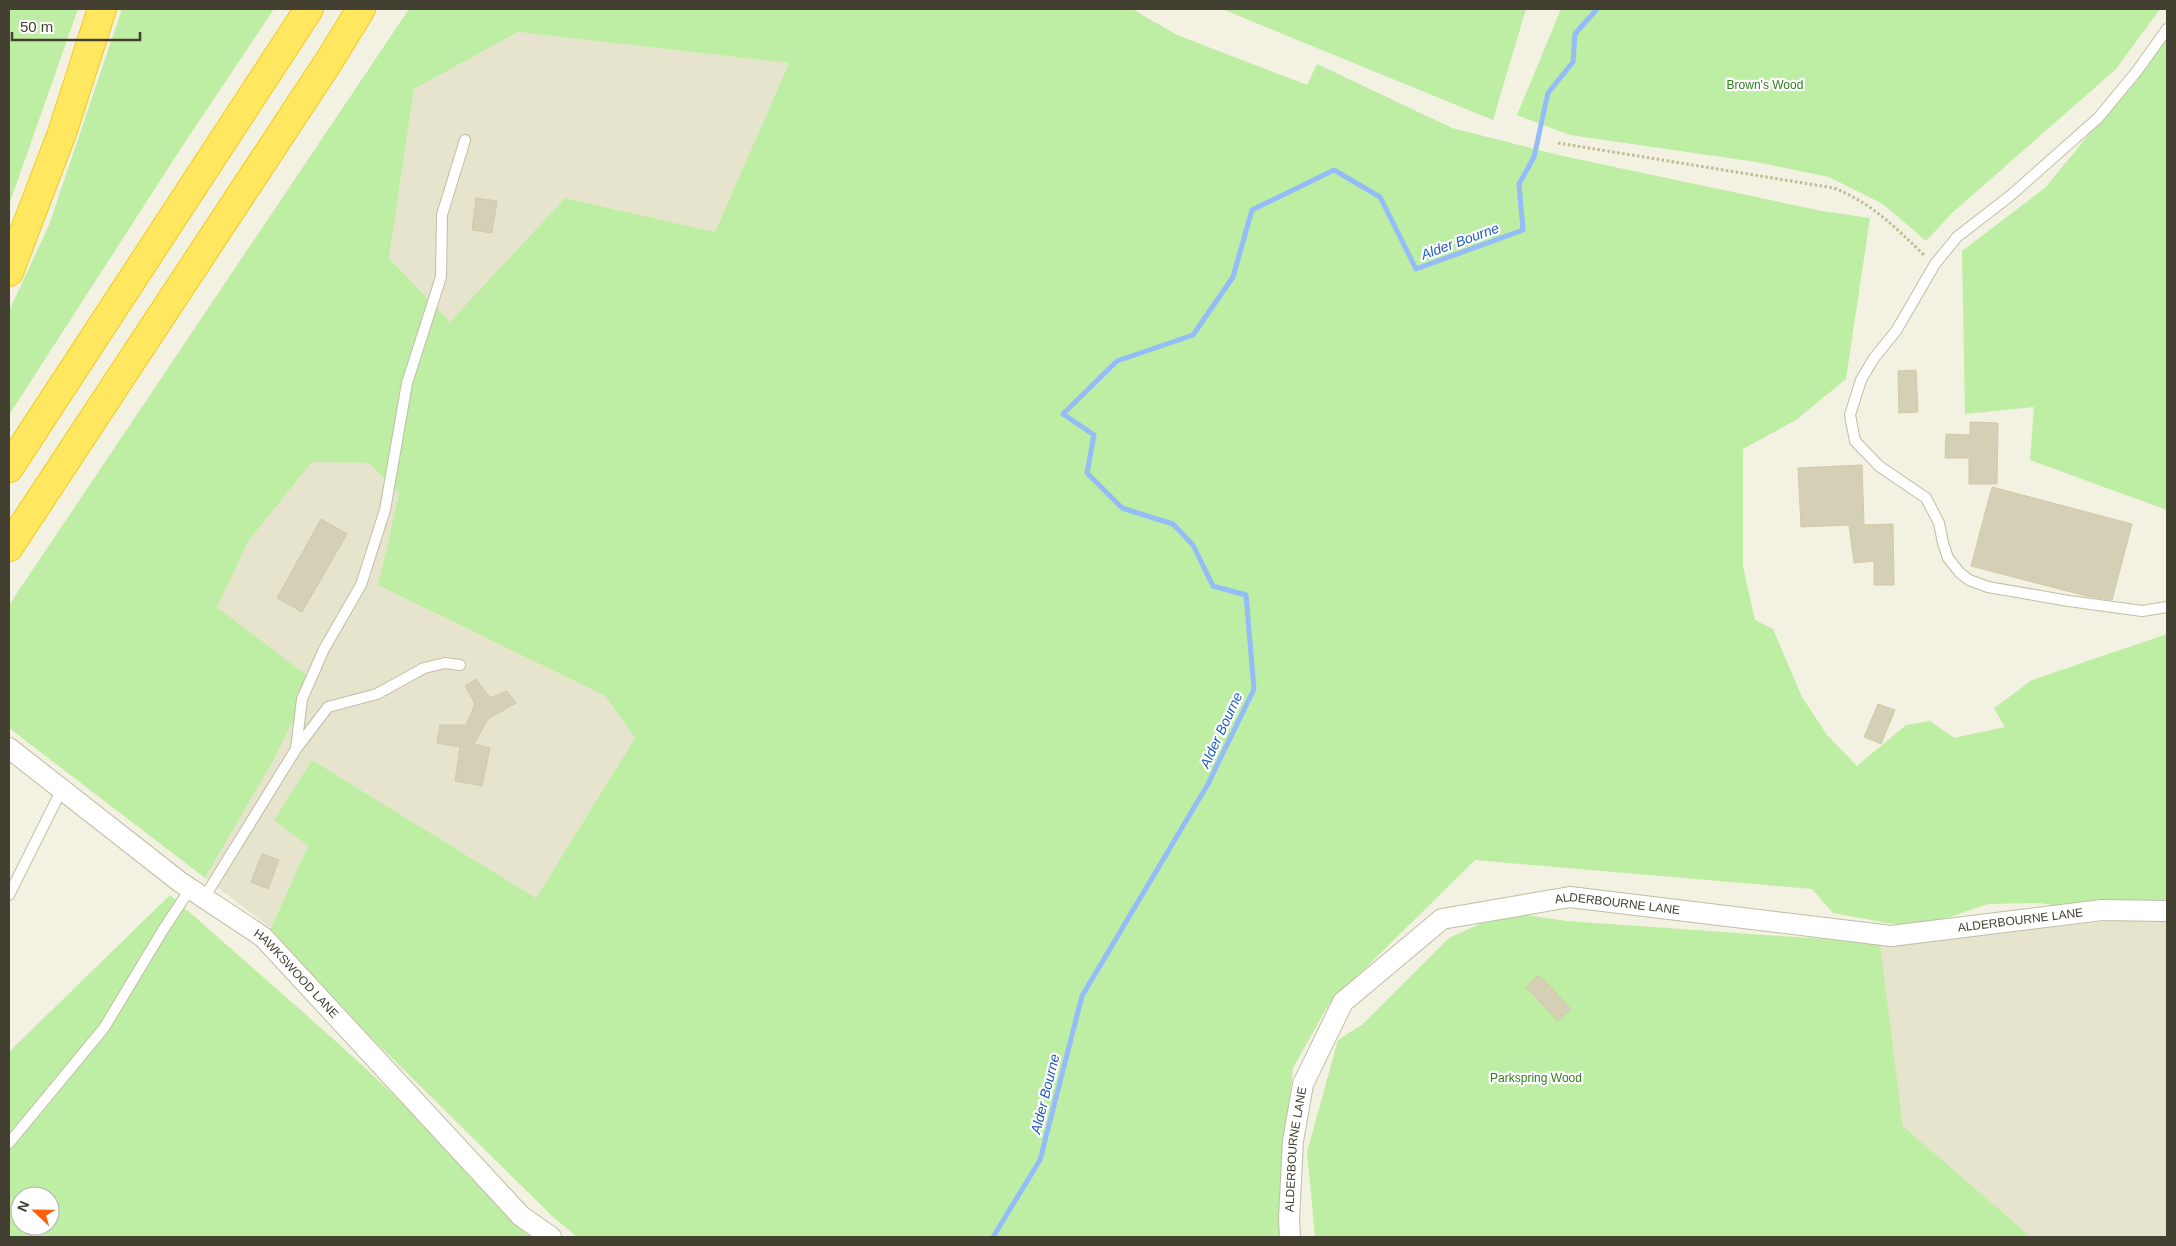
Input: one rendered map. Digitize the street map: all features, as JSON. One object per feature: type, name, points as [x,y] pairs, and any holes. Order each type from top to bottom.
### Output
[{"type":"highway","points":[[9,468],[309,9]]},
{"type":"highway","points":[[9,547],[331,58],[361,9]]},
{"type":"highway","points":[[331,58],[373,9]]},
{"type":"highway","points":[[9,272],[62,133],[100,14]]},
{"type":"street","name":"HAWKSWOOD LANE","points":[[9,748],[197,894],[263,937],[522,1216],[551,1237]]},
{"type":"street","name":"ALDERBOURNE LANE","points":[[1290,1237],[1289,1218],[1293,1141],[1303,1084],[1343,1002],[1442,919],[1570,897],[1891,936],[2102,910],[2167,910]]},
{"type":"lane","points":[[2167,29],[2137,71],[2098,118],[2010,196],[1957,237],[1935,264],[1896,331],[1874,358],[1861,380],[1850,415],[1855,441],[1878,466],[1926,498],[1939,523],[1948,558],[1960,573],[1969,580],[1988,588],[2142,611],[2167,607]]},
{"type":"lane","points":[[296,749],[298,716],[302,699],[324,648],[361,585],[385,510],[407,384],[440,277],[442,215],[465,140]]},
{"type":"lane","points":[[9,1144],[104,1028],[163,930],[197,894],[296,749],[328,707],[377,694],[424,668],[445,663],[460,665]]},
{"type":"lane","points":[[9,894],[62,789]]},
{"type":"path","points":[[1558,143],[1834,188],[1853,196],[1879,213],[1935,264]]},
{"type":"shaded area","points":[[518,32],[789,63],[715,232],[565,198],[451,323],[389,258],[414,89]]},
{"type":"shaded area","points":[[312,462],[369,463],[399,494],[378,585],[605,696],[635,738],[536,898],[312,760],[308,846],[271,928],[205,878],[272,763],[312,680],[217,607],[249,540]]},
{"type":"shaded area","points":[[2167,918],[2167,1237],[2031,1237],[1903,1126],[1880,943],[2124,920]]},
{"type":"green space","points":[[9,9],[78,9],[9,205]]},
{"type":"green space","points":[[122,9],[274,9],[187,139],[9,415],[9,311],[49,225]]},
{"type":"green space","points":[[409,9],[1132,9],[1177,35],[1307,85],[1317,64],[1452,128],[1558,155],[1822,211],[1870,218],[1846,379],[1796,420],[1743,449],[1743,567],[1755,620],[1773,629],[1802,697],[1827,735],[1857,766],[1906,725],[1930,721],[1954,738],[2005,727],[1994,708],[2032,680],[2167,634],[2167,904],[2081,909],[2039,903],[1988,904],[1923,926],[1887,923],[1833,913],[1812,889],[1475,860],[1329,1004],[1293,1068],[1279,1199],[1281,1237],[577,1237],[552,1216],[264,932],[271,928],[308,846],[274,820],[312,760],[536,898],[635,738],[605,696],[378,585],[399,494],[369,463],[312,462],[249,540],[217,607],[313,680],[272,763],[205,878],[9,728],[9,605]],"holes":[[[518,32],[789,63],[715,232],[565,198],[450,322],[389,258],[414,89]]]},
{"type":"green space","points":[[1222,9],[1526,9],[1493,120]]},
{"type":"green space","name":"Brown's Wood","points":[[1561,9],[2160,9],[2116,69],[1951,214],[1926,241],[1883,204],[1829,177],[1756,162],[1570,135],[1517,115]]},
{"type":"green space","points":[[2167,39],[2167,510],[2030,460],[2034,407],[1965,414],[1962,251],[2045,188]]},
{"type":"green space","points":[[170,895],[357,1060],[447,1146],[532,1237],[9,1237],[9,1052]]},
{"type":"green space","name":"Parkspring Wood","points":[[1506,912],[1567,921],[1880,943],[1903,1126],[2031,1237],[1315,1237],[1307,1152],[1338,1040],[1363,1024],[1449,938]]},
{"type":"building","points":[[476,198],[497,201],[492,233],[472,230]]},
{"type":"building","points":[[1916,370],[1918,412],[1899,413],[1898,371]]},
{"type":"building","points":[[1970,422],[1998,423],[1997,484],[1969,484],[1969,458],[1945,458],[1946,434],[1970,435]]},
{"type":"building","points":[[1862,465],[1864,525],[1893,524],[1894,585],[1874,585],[1874,561],[1854,563],[1849,525],[1801,527],[1798,468]]},
{"type":"building","points":[[1992,487],[2132,524],[2112,600],[2086,596],[1971,566]]},
{"type":"building","points":[[321,519],[347,534],[302,612],[277,598]]},
{"type":"building","points":[[476,679],[490,698],[507,691],[516,703],[488,719],[474,744],[490,748],[482,786],[455,781],[460,747],[437,743],[440,725],[466,725],[475,704],[465,686]]},
{"type":"building","points":[[1878,704],[1895,710],[1881,744],[1864,737]]},
{"type":"building","points":[[262,854],[279,860],[268,889],[251,882]]},
{"type":"building","points":[[1539,975],[1571,1009],[1558,1021],[1526,987]]},
{"type":"waterway","name":"Alder Bourne","points":[[993,1237],[1040,1160],[1082,996],[1208,784],[1254,689],[1246,595],[1213,586],[1193,545],[1173,524],[1122,508],[1087,473],[1094,435],[1063,414],[1117,361],[1193,335],[1233,277],[1252,210],[1334,170],[1380,197],[1416,269],[1523,230],[1519,184],[1534,157],[1548,93],[1573,62],[1575,34],[1597,9]]}]
